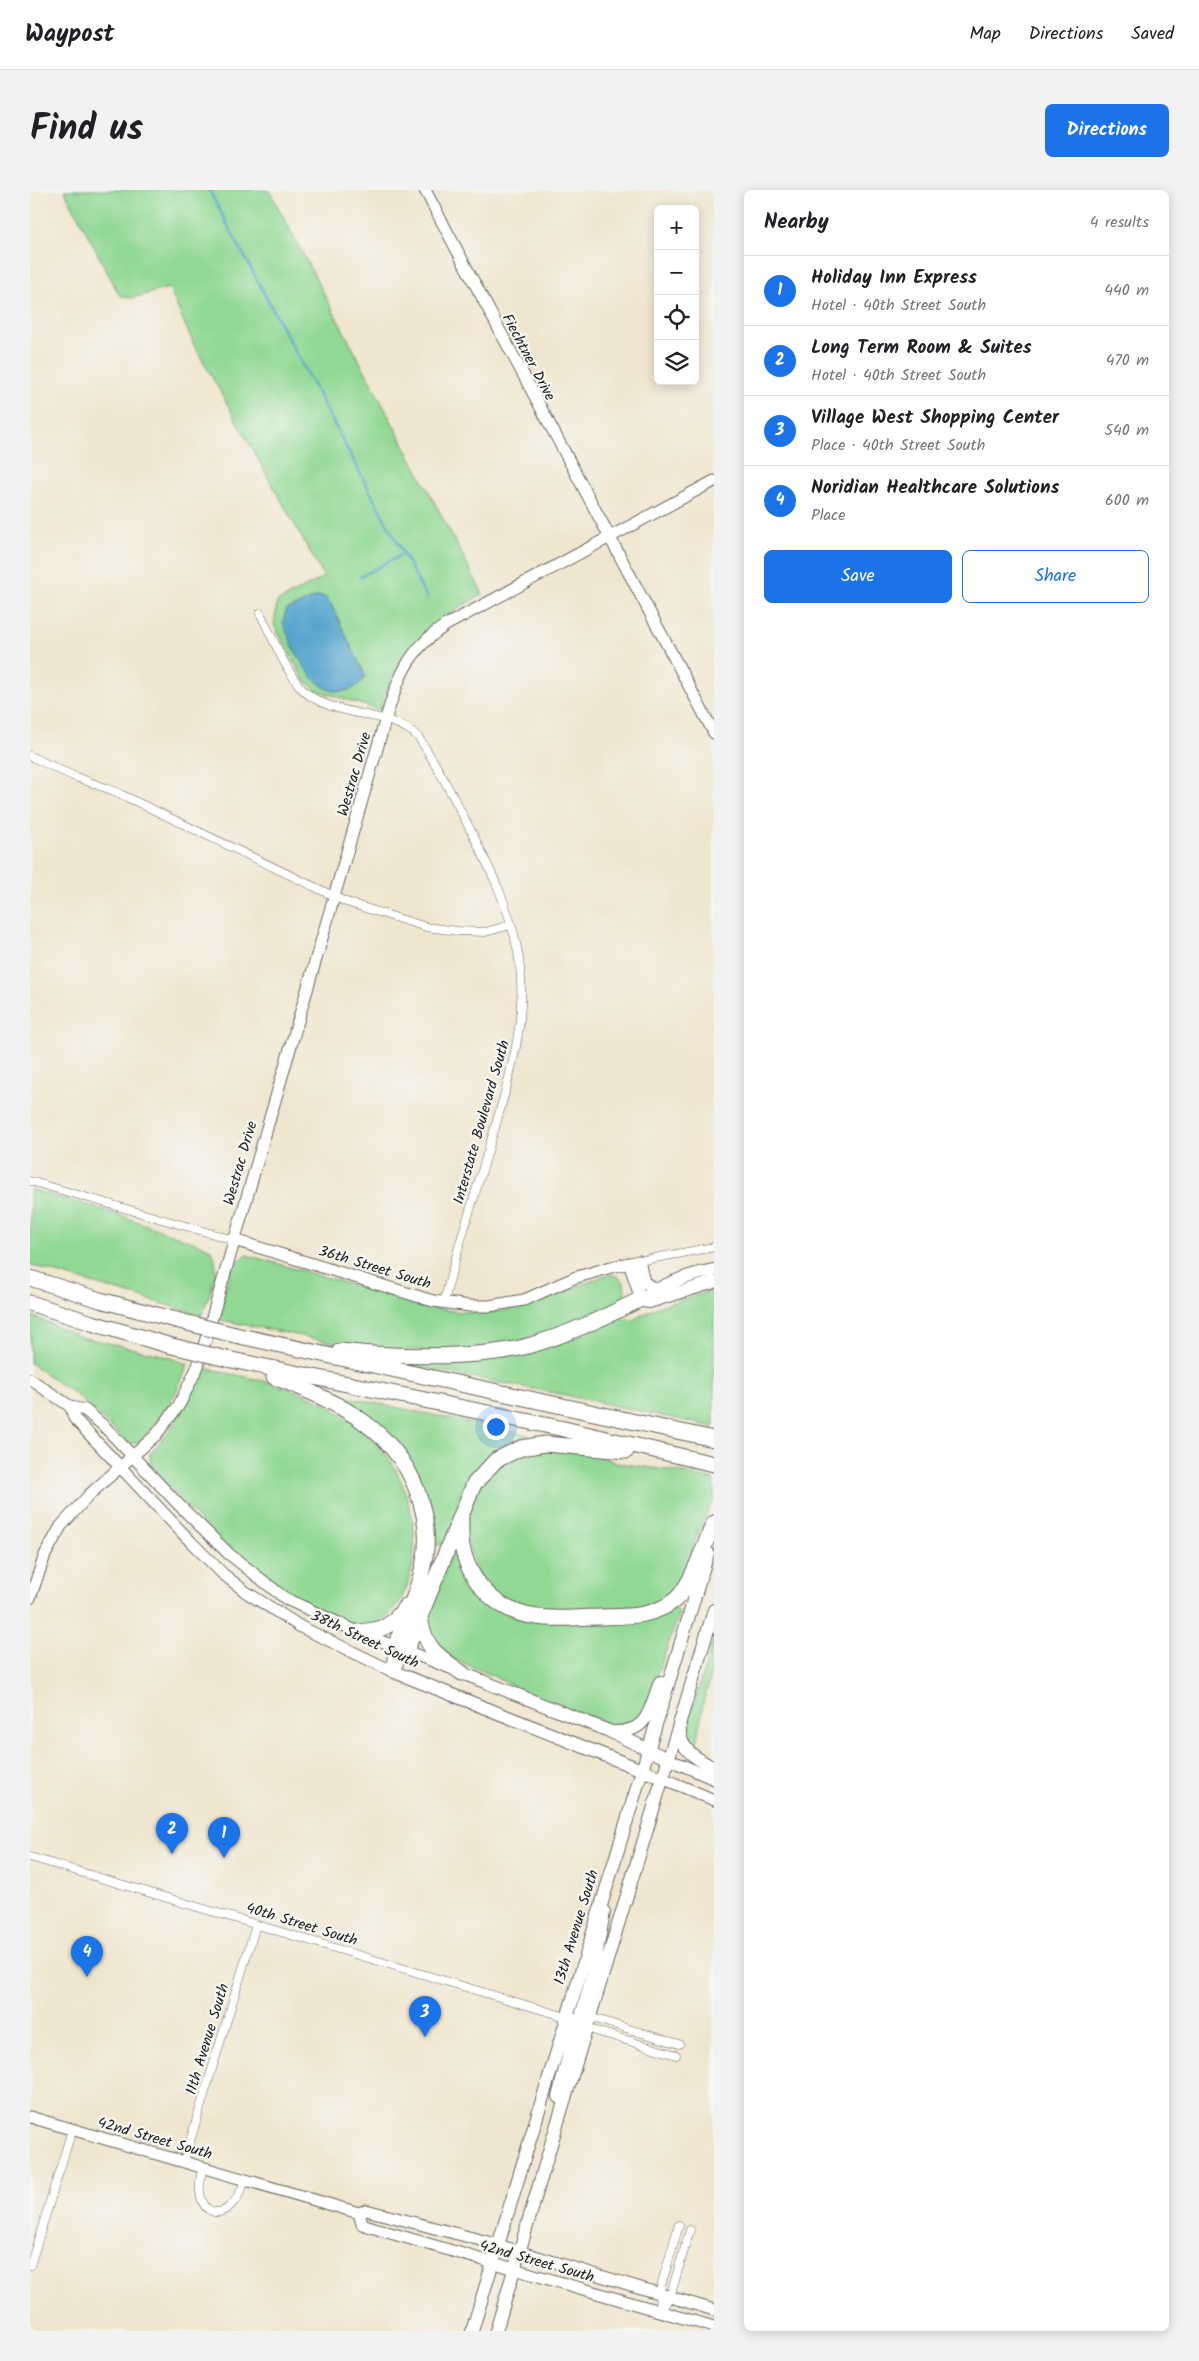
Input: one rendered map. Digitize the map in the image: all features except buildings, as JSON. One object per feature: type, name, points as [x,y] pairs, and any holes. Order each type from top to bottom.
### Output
[{"type":"highway","points":[[30,1278],[100,1300],[290,1349],[714,1439]]},
{"type":"highway","points":[[290,1349],[315,1347],[356,1353],[485,1353],[523,1347],[558,1336],[598,1320],[641,1299]]},
{"type":"highway","points":[[30,1303],[92,1323],[231,1360],[564,1429],[713,1464]]},
{"type":"highway","points":[[231,1360],[321,1395],[343,1407],[386,1442],[405,1462],[417,1486],[426,1522],[426,1555],[401,1649]]},
{"type":"highway","points":[[401,1649],[420,1617],[460,1514],[474,1484],[496,1460],[521,1448],[545,1444],[580,1445],[613,1451],[664,1452]]},
{"type":"highway","points":[[460,1514],[462,1549],[469,1568],[479,1585],[497,1603],[517,1613],[556,1618],[638,1615],[658,1611],[676,1600],[688,1582],[714,1523]]},
{"type":"highway","points":[[358,1632],[379,1631],[391,1623],[416,1590]]},
{"type":"highway","points":[[420,1617],[423,1634],[428,1646],[462,1673]]},
{"type":"main road","points":[[641,1299],[688,1275],[714,1270]]},
{"type":"main road","points":[[641,1299],[649,1302],[714,1282]]},
{"type":"main road","name":"13th Avenue South","points":[[472,2331],[714,1533]]},
{"type":"main road","points":[[496,2331],[714,1610]]},
{"type":"main road","points":[[609,1731],[630,1731],[644,1722],[667,1663],[688,1618]]},
{"type":"main road","points":[[392,1671],[401,1649]]},
{"type":"main road","name":"38th Street South","points":[[392,1671],[662,1778]]},
{"type":"main road","name":"38th Street South","points":[[462,1673],[609,1731],[668,1759]]},
{"type":"main road","points":[[682,1715],[680,1731],[685,1747],[694,1756],[714,1768]]},
{"type":"main road","points":[[588,2023],[582,2013],[597,1959],[610,1872]]},
{"type":"main road","points":[[552,2141],[561,2078],[575,2029],[572,2019],[566,2017]]},
{"type":"street","name":"Fiechtner Drive","points":[[425,190],[608,537],[711,720],[714,733]]},
{"type":"street","name":"Westrac Drive","points":[[30,1598],[44,1555],[61,1526],[90,1494],[162,1427],[179,1405],[193,1380],[398,680],[427,638],[479,606],[714,481]]},
{"type":"street","name":"Interstate Boulevard South","points":[[260,613],[293,677],[302,690],[330,706],[385,721],[413,732],[424,745],[496,881],[518,948],[522,999],[516,1052],[444,1303]]},
{"type":"street","points":[[30,756],[73,776],[114,791],[334,896],[426,927],[458,932],[486,932],[511,925]]},
{"type":"street","name":"36th Street South","points":[[30,1181],[444,1303],[489,1306],[524,1300],[574,1278],[611,1266],[714,1247]]},
{"type":"street","points":[[634,1262],[644,1282],[656,1290]]},
{"type":"street","points":[[634,1262],[641,1299]]},
{"type":"street","name":"38th Street South","points":[[30,1379],[71,1407],[85,1410],[105,1427],[229,1554],[286,1598],[358,1632],[462,1673]]},
{"type":"street","name":"38th Street South","points":[[71,1407],[74,1418],[223,1574],[246,1592],[301,1627],[392,1671]]},
{"type":"street","name":"38th Street South","points":[[668,1759],[714,1779]]},
{"type":"street","name":"38th Street South","points":[[662,1778],[714,1800]]},
{"type":"street","name":"40th Street South","points":[[30,1857],[566,2017]]},
{"type":"street","name":"11th Avenue South","points":[[184,2161],[256,1925]]},
{"type":"street","points":[[588,2023],[679,2044]]},
{"type":"street","points":[[588,2023],[676,2055]]},
{"type":"street","name":"42nd Street South","points":[[30,2117],[359,2214],[366,2210],[497,2245],[714,2310]]},
{"type":"street","points":[[30,2266],[72,2130]]},
{"type":"street","points":[[203,2167],[199,2180],[200,2195],[204,2205],[212,2212],[220,2212],[231,2206],[237,2200],[245,2180]]},
{"type":"street","name":"42nd Street South","points":[[359,2214],[362,2224],[714,2327]]},
{"type":"street","points":[[660,2312],[659,2293],[680,2225]]},
{"type":"street","points":[[660,2312],[670,2297],[690,2230]]},
{"type":"green space","points":[[64,190],[269,190],[483,594],[445,617],[418,640],[407,653],[398,669],[380,710],[318,691],[304,680],[274,625],[277,602],[324,577],[194,345],[169,288],[131,298],[120,296]]},
{"type":"green space","points":[[30,1189],[114,1213],[209,1248],[214,1255],[216,1263],[214,1280],[202,1315],[30,1265]]},
{"type":"green space","points":[[247,1255],[433,1308],[462,1312],[477,1313],[506,1310],[550,1297],[608,1274],[617,1276],[624,1282],[625,1293],[617,1304],[537,1340],[475,1350],[407,1350],[351,1346],[216,1319],[233,1264]]},
{"type":"green space","points":[[714,1290],[714,1427],[560,1394],[397,1363],[397,1359],[532,1352],[577,1337],[617,1317],[633,1320],[657,1307]]},
{"type":"green space","points":[[30,1315],[81,1337],[158,1354],[188,1364],[180,1385],[169,1404],[137,1443],[128,1443],[78,1396],[30,1363]]},
{"type":"green space","points":[[201,1367],[273,1384],[314,1398],[332,1407],[348,1419],[371,1438],[385,1453],[397,1471],[405,1492],[413,1523],[414,1538],[414,1555],[406,1589],[398,1604],[388,1616],[374,1624],[355,1626],[281,1588],[257,1572],[224,1545],[151,1467],[150,1454],[170,1430],[188,1402]]},
{"type":"green space","points":[[342,1396],[528,1435],[528,1440],[504,1449],[442,1544],[431,1546],[419,1481],[340,1401]]},
{"type":"green space","points":[[548,1449],[589,1453],[618,1463],[680,1472],[714,1480],[714,1499],[697,1534],[686,1572],[677,1589],[667,1599],[638,1609],[533,1611],[498,1597],[476,1571],[464,1530],[477,1489],[506,1460],[528,1452]]},
{"type":"green space","points":[[451,1551],[457,1551],[511,1616],[673,1608],[680,1612],[642,1717],[636,1723],[618,1728],[539,1699],[487,1673],[448,1657],[428,1638],[427,1606]]},
{"type":"green space","points":[[714,1637],[714,1666],[703,1703],[698,1739],[692,1746],[687,1739],[687,1726]]},
{"type":"water","points":[[318,596],[325,597],[331,604],[365,675],[357,686],[351,689],[333,691],[313,678],[298,656],[283,622],[286,610]]},
{"type":"waterway","points":[[209,190],[427,598]]},
{"type":"waterway","points":[[360,577],[403,554]]},
{"type":"place","name":"Long Term Room & Suites","points":[[172,1854]]},
{"type":"place","name":"Holiday Inn Express","points":[[224,1858]]},
{"type":"place","name":"Noridian Healthcare Solutions","points":[[87,1977]]},
{"type":"place","name":"Village West Shopping Center","points":[[425,2037]]}]
